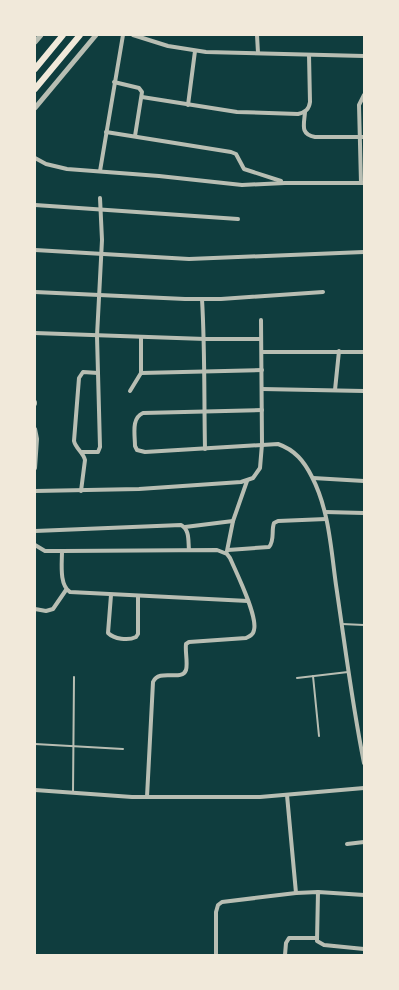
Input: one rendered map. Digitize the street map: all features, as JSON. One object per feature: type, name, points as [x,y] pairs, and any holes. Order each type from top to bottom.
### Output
[{"type":"highway","points":[[35,69],[63,35]]},
{"type":"highway","points":[[35,89],[80,35]]},
{"type":"street","points":[[35,42],[41,35]]},
{"type":"street","points":[[35,108],[96,35]]},
{"type":"street","points":[[100,171],[123,35]]},
{"type":"street","points":[[133,35],[168,46],[195,51],[364,56]]},
{"type":"street","points":[[257,35],[258,53]]},
{"type":"street","points":[[188,105],[195,51]]},
{"type":"street","points":[[142,97],[248,113],[298,114],[305,112],[310,102],[309,55]]},
{"type":"street","points":[[114,82],[139,88],[142,97],[135,136]]},
{"type":"street","points":[[35,158],[46,164],[67,169],[242,185],[362,183],[362,137],[359,106],[364,95]]},
{"type":"street","points":[[305,112],[304,130],[309,136],[315,138],[362,137]]},
{"type":"street","points":[[106,132],[231,152],[238,157],[244,169],[285,183]]},
{"type":"street","points":[[82,452],[95,453],[100,450],[97,336],[101,255],[100,198]]},
{"type":"street","points":[[35,205],[238,219]]},
{"type":"street","points":[[35,250],[189,259],[364,252]]},
{"type":"street","points":[[35,292],[202,299],[323,292]]},
{"type":"street","points":[[202,299],[205,449]]},
{"type":"street","points":[[35,491],[139,489],[247,481],[253,478],[260,468],[262,444],[261,320]]},
{"type":"street","points":[[35,333],[204,339],[262,339]]},
{"type":"street","points":[[130,391],[141,373],[141,337]]},
{"type":"street","points":[[335,390],[339,351]]},
{"type":"street","points":[[262,352],[364,352]]},
{"type":"street","points":[[141,373],[262,370]]},
{"type":"street","points":[[81,491],[85,460],[74,441],[79,378],[83,372],[98,373]]},
{"type":"street","points":[[262,389],[364,391]]},
{"type":"street","points":[[262,410],[143,413],[138,415],[135,424],[135,446],[141,452],[278,444],[297,454],[313,478],[325,512],[348,672],[364,763]]},
{"type":"street","points":[[35,429],[37,439],[35,468]]},
{"type":"street","points":[[313,478],[364,481]]},
{"type":"street","points":[[147,797],[155,678],[184,673],[186,669],[186,644],[190,642],[241,638],[250,636],[254,632],[248,601],[227,552],[233,521],[247,481]]},
{"type":"street","points":[[325,512],[364,513]]},
{"type":"street","points":[[35,546],[45,551],[217,550],[227,552],[269,547],[272,542],[274,523],[278,521],[326,519]]},
{"type":"street","points":[[35,531],[176,525],[184,527],[233,521]]},
{"type":"street","points":[[184,527],[187,532],[189,550]]},
{"type":"street","points":[[62,551],[63,584],[66,590],[76,593],[248,601]]},
{"type":"street","points":[[35,609],[53,609],[66,590]]},
{"type":"street","points":[[111,595],[108,633],[113,637],[130,640],[138,634],[138,596]]},
{"type":"street","points":[[35,790],[147,797],[260,797],[364,788]]},
{"type":"street","points":[[287,795],[296,893]]},
{"type":"street","points":[[347,844],[364,842]]},
{"type":"street","points":[[318,892],[316,938],[320,944],[364,949]]},
{"type":"street","points":[[216,955],[216,912],[218,904],[222,902],[296,893],[318,892],[364,895]]},
{"type":"street","points":[[286,955],[286,943],[289,938],[316,938]]},
{"type":"lane","points":[[342,624],[364,625]]},
{"type":"lane","points":[[297,678],[348,672]]},
{"type":"lane","points":[[313,676],[319,736]]},
{"type":"lane","points":[[73,793],[74,677]]},
{"type":"lane","points":[[35,744],[123,749]]}]
